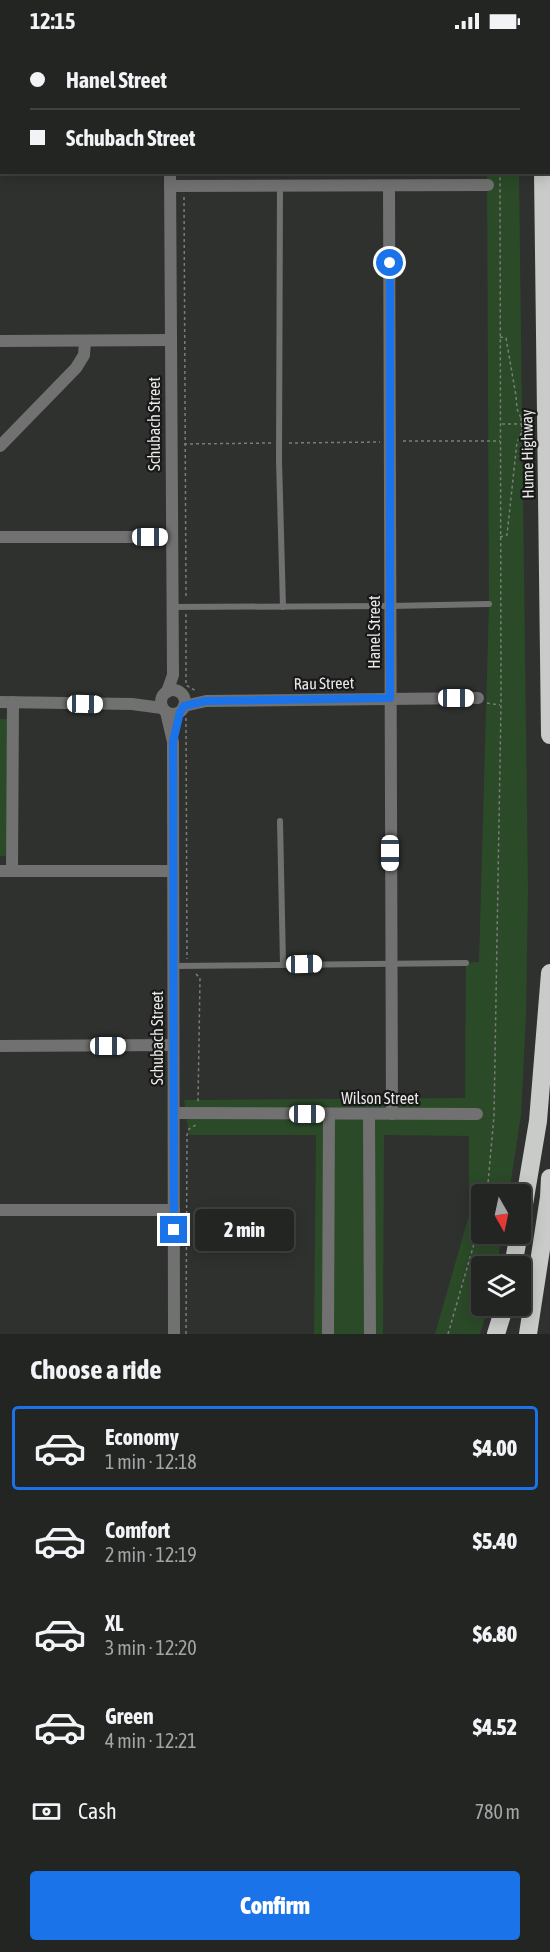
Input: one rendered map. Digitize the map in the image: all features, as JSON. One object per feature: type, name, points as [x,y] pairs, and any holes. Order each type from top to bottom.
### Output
[{"type":"highway","name":"Hume Highway","points":[[543,174],[550,735]]},
{"type":"highway","points":[[527,1184],[538,1121],[550,973]]},
{"type":"highway","points":[[528,1334],[550,1179]]},
{"type":"highway","points":[[496,1334],[502,1316]]},
{"type":"street","name":"Schubach Street","points":[[170,174],[173,871],[180,965],[173,1045],[174,1334]]},
{"type":"street","points":[[170,186],[488,185]]},
{"type":"street","name":"Hanel Street","points":[[389,186],[392,1114]]},
{"type":"street","points":[[0,341],[171,340]]},
{"type":"street","points":[[0,446],[76,368],[84,355],[86,341]]},
{"type":"street","points":[[0,537],[171,537]]},
{"type":"street","name":"Rau Street","points":[[0,702],[174,704],[206,701],[478,698]]},
{"type":"street","points":[[13,702],[6,871],[173,871]]},
{"type":"street","points":[[0,1046],[173,1045]]},
{"type":"street","name":"Wilson Street","points":[[174,1113],[477,1114]]},
{"type":"street","points":[[328,1334],[329,1114]]},
{"type":"street","points":[[369,1114],[369,1334]]},
{"type":"street","points":[[0,1210],[174,1210]]},
{"type":"lane","points":[[280,185],[279,443],[283,607]]},
{"type":"lane","points":[[172,607],[489,604]]},
{"type":"lane","points":[[280,821],[283,964]]},
{"type":"lane","points":[[180,965],[466,963]]},
{"type":"path","points":[[488,1184],[494,1116],[501,705],[500,174]]},
{"type":"path","points":[[184,186],[186,685],[196,691]]},
{"type":"path","points":[[500,336],[506,338],[522,432]]},
{"type":"path","points":[[500,537],[507,535],[517,442],[522,432],[531,423],[528,419],[521,418]]},
{"type":"path","points":[[501,424],[522,424]]},
{"type":"path","points":[[171,444],[279,443]]},
{"type":"path","points":[[478,698],[491,704],[501,705]]},
{"type":"path","points":[[174,704],[180,965],[200,978],[198,1113],[197,1124],[189,1129],[187,1135],[186,1334]]},
{"type":"path","points":[[448,1334],[474,1244]]},
{"type":"green space","points":[[487,174],[519,174],[528,890],[526,1016],[521,1115],[511,1184],[471,1184],[471,1244],[501,1244],[498,1256],[471,1256],[471,1316],[486,1316],[480,1334],[435,1334],[469,1215],[469,1136],[384,1135],[383,1334],[314,1334],[316,1135],[189,1135],[184,1100],[465,1098],[466,963],[479,962],[489,604]]},
{"type":"green space","points":[[0,719],[7,719],[7,856],[0,856]]},
{"type":"route","points":[[174,1230],[173,742],[180,712],[184,706],[206,701],[390,698],[390,263]]}]
